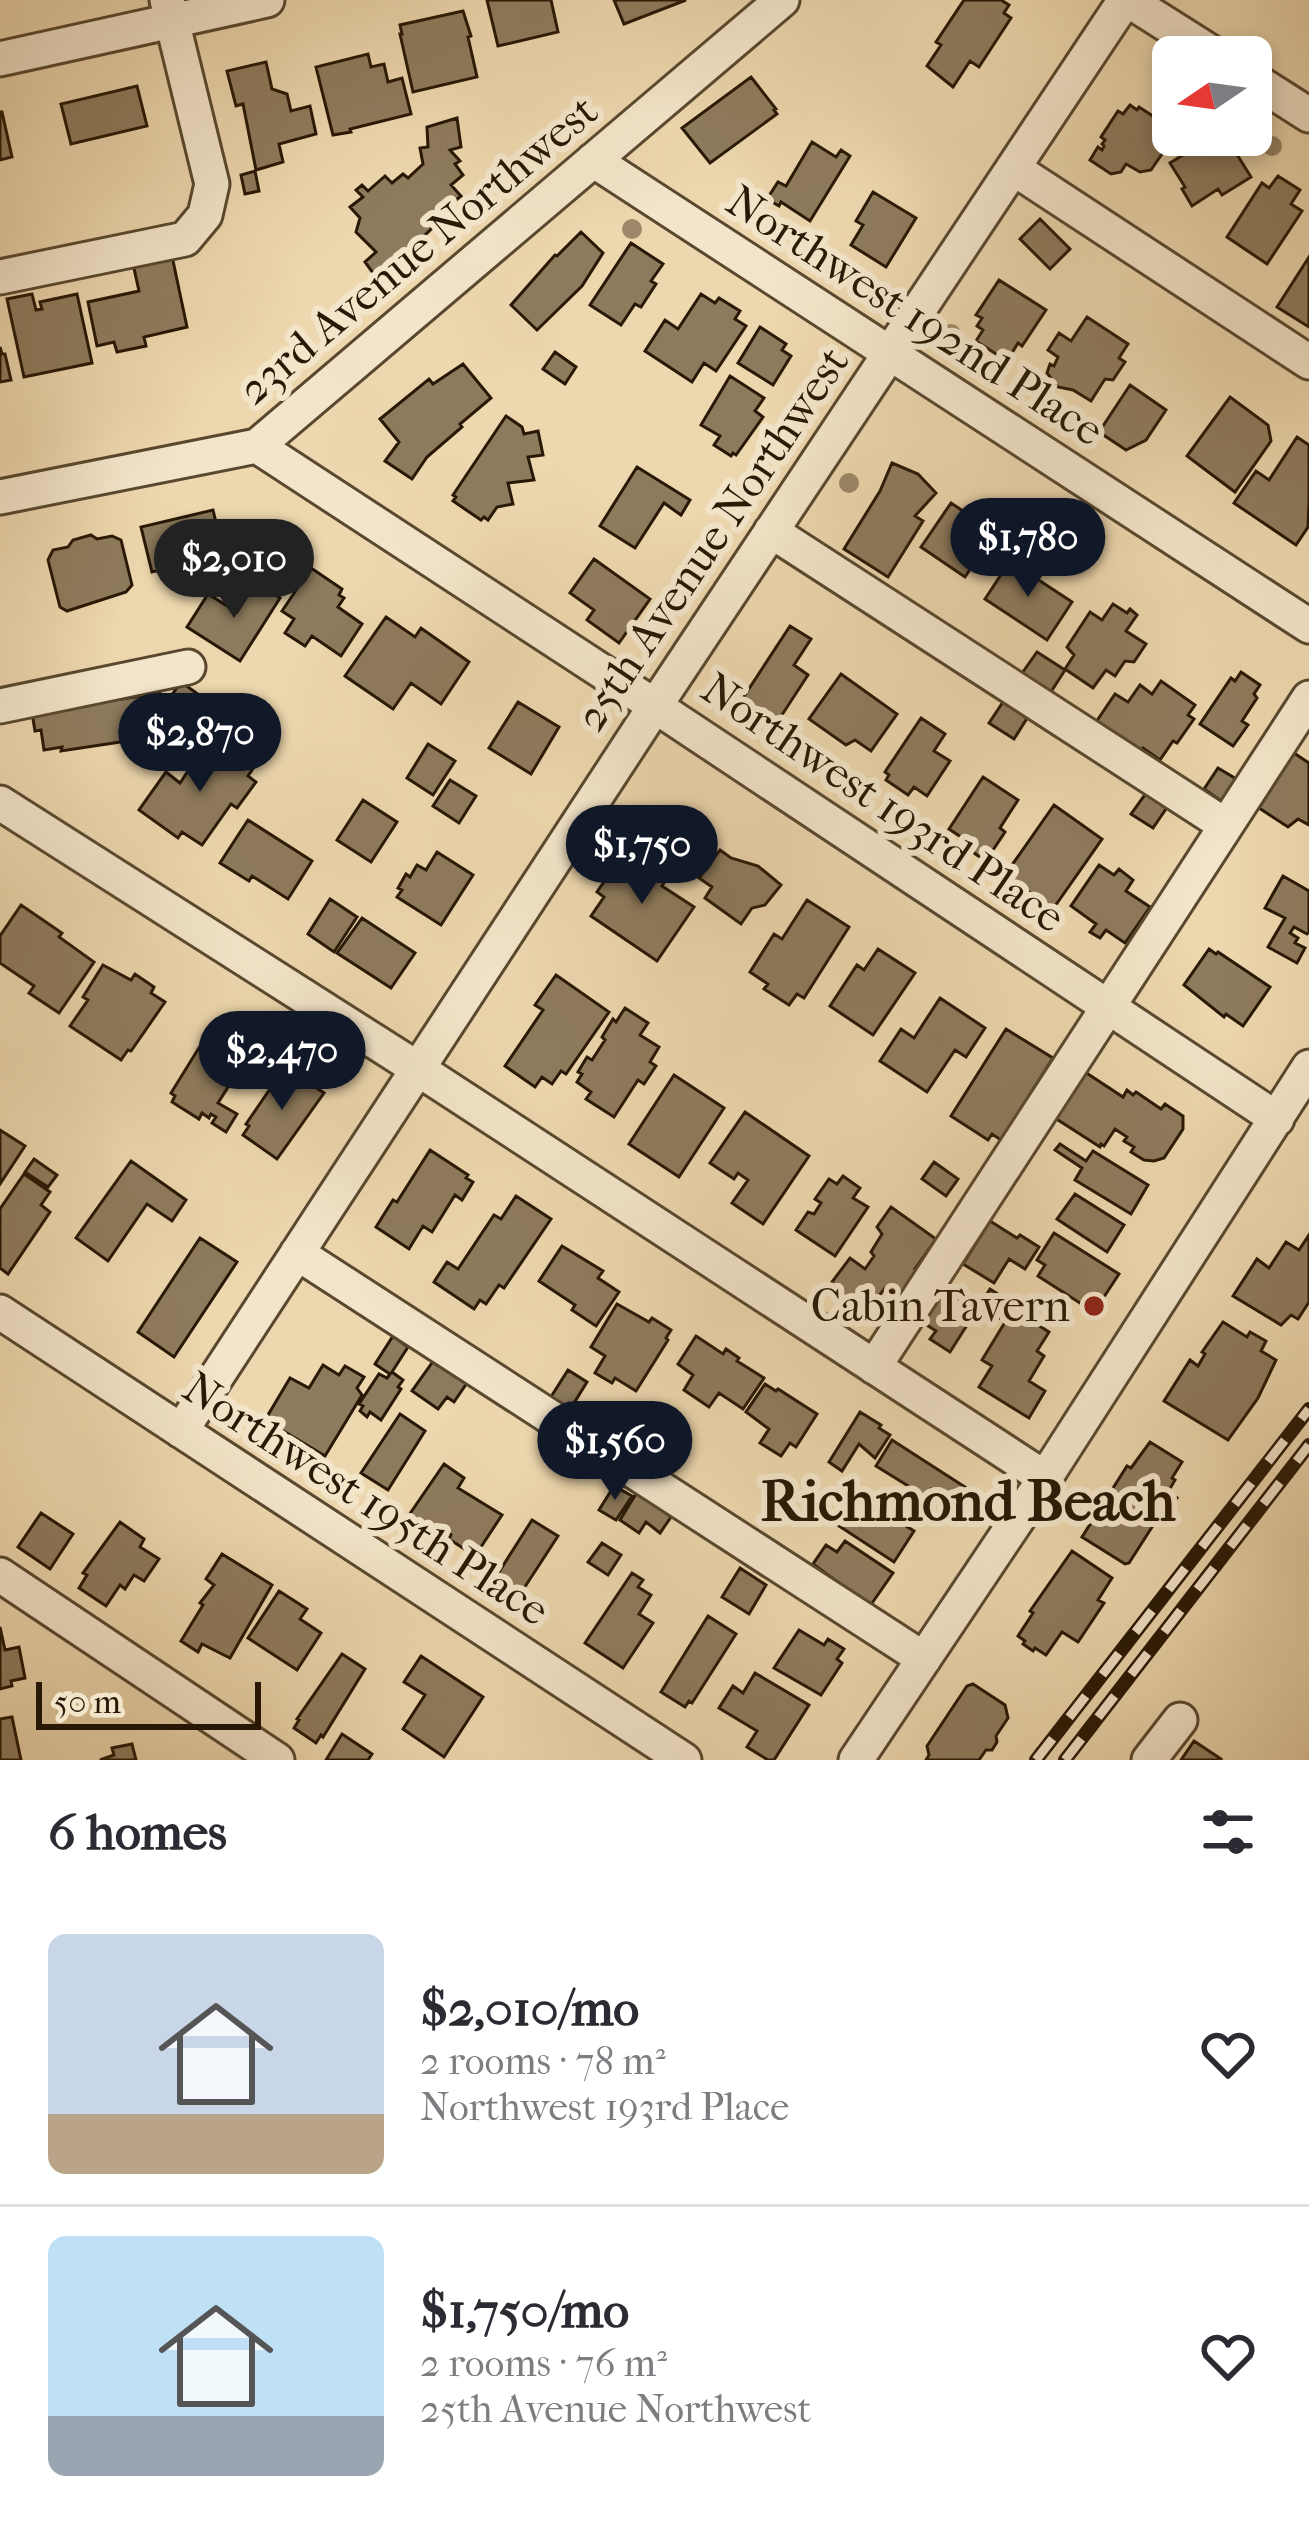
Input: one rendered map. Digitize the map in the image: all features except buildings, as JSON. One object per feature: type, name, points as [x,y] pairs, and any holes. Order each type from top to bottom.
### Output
[{"type":"street","points":[[0,59],[170,11],[267,0]]},
{"type":"street","name":"23rd Avenue Northwest","points":[[0,496],[257,446],[782,0]]},
{"type":"street","points":[[1127,0],[1184,36]]},
{"type":"street","name":"25th Avenue Northwest","points":[[181,1431],[655,706],[1127,0]]},
{"type":"street","points":[[0,277],[185,239],[205,215],[212,184],[170,11]]},
{"type":"street","points":[[1272,91],[1309,115]]},
{"type":"street","name":"Northwest 192nd Place","points":[[593,160],[1309,626]]},
{"type":"street","points":[[1013,168],[1309,362]]},
{"type":"street","name":"Northwest 193rd Place","points":[[257,446],[1277,1119]]},
{"type":"street","points":[[771,531],[1226,825]]},
{"type":"street","points":[[0,706],[188,667]]},
{"type":"street","points":[[874,1367],[1309,698]]},
{"type":"street","points":[[0,803],[1045,1478]]},
{"type":"street","points":[[856,1760],[1045,1478],[1309,1067]]},
{"type":"street","points":[[298,1253],[924,1659]]},
{"type":"street","name":"Northwest 195th Place","points":[[0,1312],[684,1760]]},
{"type":"street","points":[[0,1574],[277,1760]]},
{"type":"street","points":[[1149,1760],[1180,1720]]},
{"type":"railway","points":[[1036,1760],[1309,1409]]},
{"type":"railway","points":[[1065,1760],[1309,1445]]},
{"type":"place","name":"Cabin Tavern","points":[[1094,1306]]},
{"type":"district","name":"Richmond Beach","points":[[968,1501]]}]
